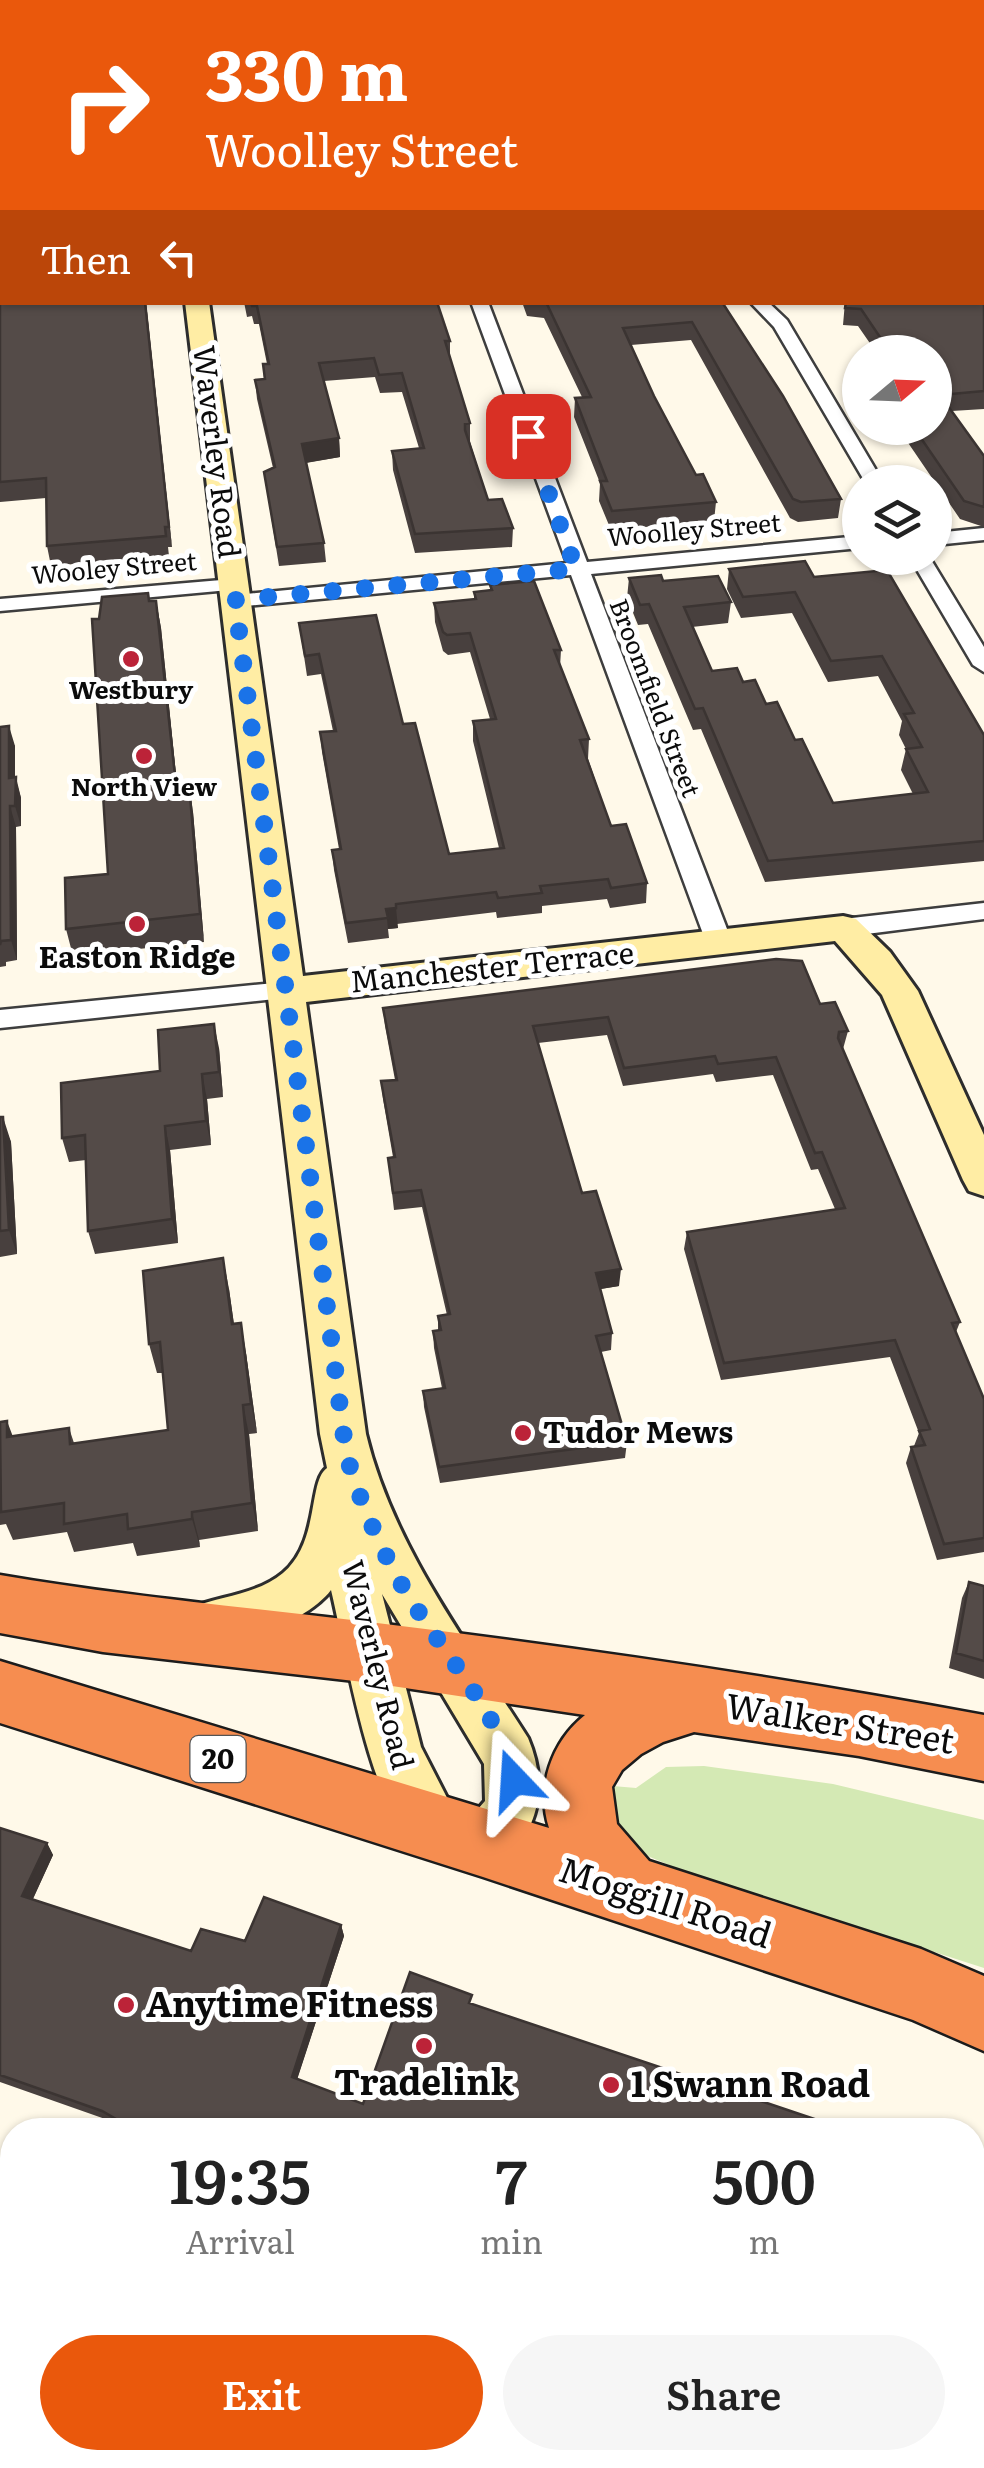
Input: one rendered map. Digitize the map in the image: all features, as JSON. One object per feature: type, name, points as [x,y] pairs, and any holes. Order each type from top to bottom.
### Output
[{"type":"highway","points":[[0,1604],[696,1700]]},
{"type":"highway","name":"Moggill Road","points":[[0,1692],[459,1835],[921,1986],[984,2014]]},
{"type":"highway","points":[[635,1894],[612,1877],[586,1837],[577,1803],[581,1772],[596,1748],[616,1733],[696,1700]]},
{"type":"highway","name":"Walker Street","points":[[696,1700],[859,1724],[984,1748]]},
{"type":"street","name":"Waverley Road","points":[[197,305],[342,1434],[352,1473],[378,1538],[403,1587],[494,1728],[513,1770],[515,1797],[509,1816],[459,1835],[414,1798],[396,1758],[340,1498],[342,1434]]},
{"type":"street","name":"Broomfield Street","points":[[480,305],[718,942]]},
{"type":"street","points":[[761,305],[781,324],[864,465]]},
{"type":"street","points":[[779,305],[781,324]]},
{"type":"street","points":[[952,537],[984,534]]},
{"type":"street","name":"Woolley Street","points":[[234,593],[576,569],[842,544]]},
{"type":"street","points":[[930,575],[984,665]]},
{"type":"street","name":"Wooley Street","points":[[0,605],[234,593]]},
{"type":"street","name":"Manchester Terrace","points":[[0,1020],[984,911]]},
{"type":"street","points":[[843,928],[877,961],[899,991],[984,1180]]},
{"type":"street","points":[[176,1631],[274,1608],[301,1592],[327,1553],[340,1498]]},
{"type":"green space","points":[[704,1766],[833,1784],[984,1820],[984,1968],[686,1872],[650,1857],[614,1831],[601,1785],[636,1788],[666,1767]]},
{"type":"building","points":[[0,305],[145,305],[169,527],[165,527],[166,536],[47,546],[46,478],[0,482]]},
{"type":"building","points":[[438,305],[470,423],[465,424],[465,430],[488,500],[502,499],[513,528],[415,534],[392,451],[424,448],[402,373],[379,375],[374,358],[319,363],[339,438],[302,444],[324,543],[277,547],[264,472],[275,467],[255,380],[265,379],[263,364],[269,364],[257,306],[252,306]]},
{"type":"building","points":[[547,305],[724,305],[783,396],[841,499],[793,499],[692,322],[623,328],[696,475],[703,474],[716,502],[612,511],[600,481],[607,481],[575,398],[591,397]]},
{"type":"building","points":[[984,305],[984,391],[952,394],[952,335],[879,335],[861,309],[845,308]]},
{"type":"building","points":[[952,412],[984,456],[984,507],[964,501],[952,483],[952,465],[939,465],[926,445],[952,445]]},
{"type":"building","points":[[805,561],[814,577],[890,575],[984,735],[984,841],[768,861],[703,708],[695,709],[649,604],[640,605],[629,578],[661,575],[663,581],[718,576],[731,602],[684,607],[712,671],[737,668],[743,682],[755,680],[766,704],[777,702],[795,740],[802,739],[833,803],[928,792],[906,749],[922,747],[904,714],[914,713],[882,656],[831,661],[795,592],[743,597],[729,569]]},
{"type":"building","points":[[534,581],[561,650],[554,650],[589,739],[580,740],[611,826],[626,824],[647,883],[611,888],[608,879],[540,886],[542,893],[498,898],[496,892],[396,904],[396,908],[386,909],[388,918],[346,923],[332,850],[341,849],[320,732],[336,731],[319,654],[305,656],[299,623],[376,615],[403,724],[415,723],[449,854],[504,848],[473,721],[496,719],[470,633],[443,632],[434,603],[476,599],[474,592],[492,590],[490,585]]},
{"type":"building","points":[[148,593],[149,601],[156,601],[176,785],[189,784],[200,914],[66,929],[65,878],[108,874],[92,619],[99,619],[102,597]]},
{"type":"building","points":[[9,726],[9,778],[16,777],[15,806],[10,806],[11,940],[1,941],[0,945],[0,727]]},
{"type":"building","points":[[776,959],[802,961],[820,1004],[835,1002],[848,1031],[839,1032],[838,1038],[960,1322],[952,1323],[984,1399],[984,1538],[944,1544],[911,1447],[925,1445],[919,1431],[930,1429],[895,1340],[724,1363],[687,1232],[845,1208],[822,1152],[815,1153],[776,1057],[718,1064],[715,1056],[624,1068],[608,1017],[533,1026],[582,1193],[596,1191],[621,1269],[596,1273],[612,1333],[596,1336],[627,1442],[439,1467],[423,1391],[445,1388],[433,1331],[441,1330],[438,1316],[450,1314],[421,1190],[393,1193],[388,1158],[395,1157],[381,1081],[397,1080],[383,1008]]},
{"type":"building","points":[[214,1024],[219,1072],[202,1074],[206,1121],[165,1126],[172,1219],[88,1231],[85,1135],[62,1138],[61,1083],[160,1071],[158,1030]]},
{"type":"building","points":[[0,1117],[9,1230],[0,1231]]},
{"type":"building","points":[[223,1258],[232,1324],[241,1323],[251,1404],[243,1405],[252,1503],[192,1512],[192,1519],[128,1529],[127,1514],[64,1524],[64,1503],[1,1512],[0,1422],[7,1421],[7,1437],[69,1428],[70,1444],[168,1430],[160,1342],[149,1344],[143,1271]]},
{"type":"building","points":[[969,1582],[984,1586],[984,1661],[956,1653]]},
{"type":"building","points":[[0,1828],[47,1843],[22,1896],[191,1951],[201,1929],[245,1941],[264,1897],[341,1925],[292,2077],[363,2104],[410,1972],[472,1995],[469,2003],[811,2118],[114,2118],[0,2075]]},
{"type":"place","name":"Westbury","points":[[131,659]]},
{"type":"place","name":"North View","points":[[144,756]]},
{"type":"place","name":"Easton Ridge","points":[[137,924]]},
{"type":"place","name":"Tudor Mews","points":[[523,1433]]},
{"type":"place","name":"Anytime Fitness","points":[[126,2005]]},
{"type":"place","name":"Tradelink","points":[[424,2046]]},
{"type":"place","name":"1 Swann Road","points":[[611,2085]]},
{"type":"route","points":[[514,1780],[508,1756],[494,1728],[394,1571],[346,1453],[235,600],[576,569],[528,436]]}]
